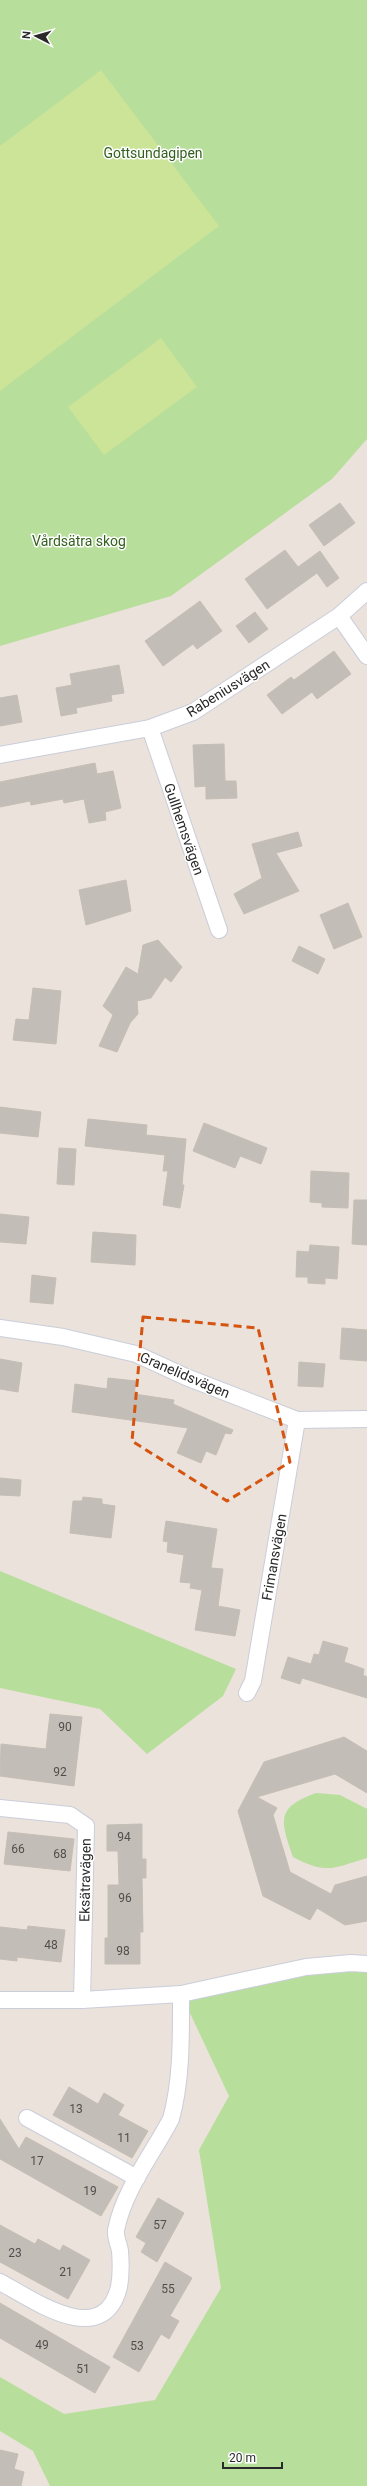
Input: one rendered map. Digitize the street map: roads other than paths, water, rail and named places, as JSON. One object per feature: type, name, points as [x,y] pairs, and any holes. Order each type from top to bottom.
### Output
[{"type":"street","name":"Rabeniusvägen","points":[[0,755],[150,728],[193,712],[339,616],[367,592]]},
{"type":"street","points":[[339,616],[367,656]]},
{"type":"street","name":"Gullhemsvägen","points":[[150,728],[219,930]]},
{"type":"street","name":"Granelidsvägen","points":[[0,1328],[62,1337],[136,1354],[186,1377],[297,1420],[367,1419]]},
{"type":"street","name":"Frimansvägen","points":[[247,1693],[253,1681],[297,1420]]},
{"type":"street","name":"Eksätravägen","points":[[0,1808],[70,1815],[86,1826],[82,2000]]},
{"type":"street","points":[[0,2000],[82,2000],[181,1994],[306,1967],[351,1963],[367,1964]]},
{"type":"street","points":[[0,2282],[67,2317],[87,2318],[108,2308],[119,2287],[121,2268],[115,2232],[126,2199],[172,2119],[175,2105],[181,2045],[181,1994]]},
{"type":"street","points":[[27,2118],[137,2178]]},
{"type":"park label","name":"Gottsundagipen","points":[[153,153]]},
{"type":"park label","name":"Vårdsätra skog","points":[[79,541]]}]
